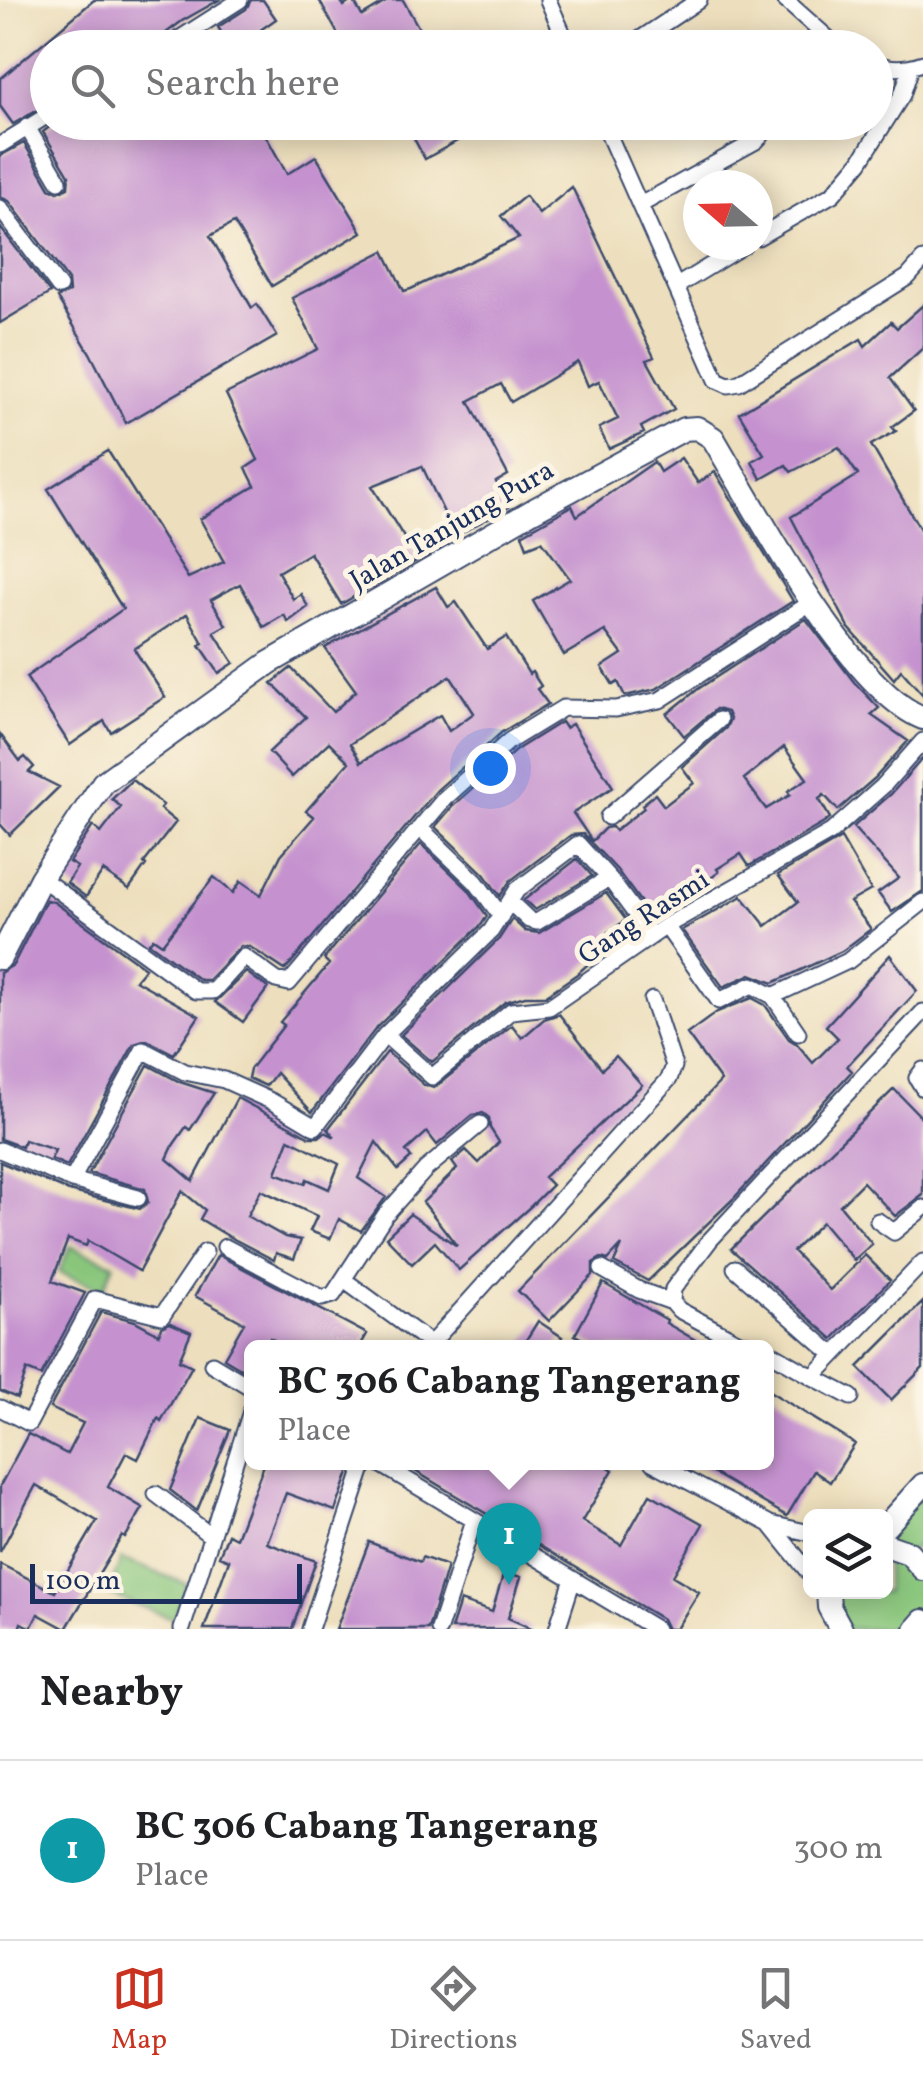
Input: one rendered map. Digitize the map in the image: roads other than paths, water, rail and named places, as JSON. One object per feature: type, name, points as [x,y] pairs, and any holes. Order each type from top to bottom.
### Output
[{"type":"street","points":[[194,30],[240,0]]},
{"type":"street","points":[[655,30],[699,0]]},
{"type":"street","points":[[785,0],[819,30]]},
{"type":"street","points":[[552,2],[562,30]]},
{"type":"street","points":[[893,109],[917,65]]},
{"type":"street","points":[[0,145],[30,125]]},
{"type":"street","points":[[26,127],[30,134]]},
{"type":"street","points":[[34,140],[59,181]]},
{"type":"street","points":[[611,140],[718,380],[728,385],[739,383],[908,277],[923,260]]},
{"type":"street","points":[[640,205],[757,140]]},
{"type":"street","points":[[773,228],[833,194],[874,140]]},
{"type":"street","points":[[0,208],[58,288]]},
{"type":"street","points":[[676,286],[719,260]]},
{"type":"street","name":"Jalan Tanjung Pura","points":[[0,958],[41,878],[103,783],[269,663],[534,510],[684,429],[697,428],[714,438],[812,602],[869,678],[906,711],[923,718]]},
{"type":"street","points":[[41,878],[196,991],[213,991],[244,957],[276,980],[289,983],[446,798],[509,740],[562,708],[616,709],[660,700],[812,602]]},
{"type":"street","points":[[608,817],[719,720]]},
{"type":"street","name":"Gang Rasmi","points":[[385,1034],[432,1076],[512,1011],[549,1007],[666,926],[831,832],[883,786],[923,741]]},
{"type":"street","points":[[420,828],[506,909],[529,920],[537,922],[609,878]]},
{"type":"street","points":[[72,1180],[142,1050],[184,1072],[224,1080],[272,1101],[315,1127],[385,1034],[491,931],[517,890],[578,844],[652,936]]},
{"type":"street","points":[[773,996],[848,961],[923,902]]},
{"type":"street","points":[[666,926],[719,1001],[752,985],[773,996],[798,1033]]},
{"type":"street","points":[[436,1340],[670,1079],[674,1066],[652,1000]]},
{"type":"street","points":[[672,1302],[673,1289],[710,1240],[923,1012]]},
{"type":"street","points":[[225,1247],[322,1298],[333,1295],[385,1215],[426,1169],[480,1124]]},
{"type":"street","points":[[0,1150],[72,1180],[138,1198]]},
{"type":"street","points":[[878,1221],[894,1232],[923,1208]]},
{"type":"street","points":[[0,1408],[29,1422],[94,1299],[162,1316],[204,1252]]},
{"type":"street","points":[[812,1377],[923,1262]]},
{"type":"street","points":[[736,1268],[834,1355]]},
{"type":"street","points":[[602,1269],[638,1290],[672,1302],[730,1340]]},
{"type":"street","points":[[344,1280],[423,1340]]},
{"type":"street","points":[[715,1340],[720,1332]]},
{"type":"street","points":[[774,1355],[850,1397]]},
{"type":"street","points":[[212,1364],[244,1383]]},
{"type":"street","points":[[182,1629],[244,1433]]},
{"type":"street","points":[[310,1629],[362,1470]]},
{"type":"street","points":[[390,1470],[656,1629]]},
{"type":"street","points":[[672,1470],[770,1524],[803,1531]]},
{"type":"street","points":[[893,1518],[923,1485]]},
{"type":"street","points":[[156,1494],[211,1536]]},
{"type":"street","points":[[439,1629],[474,1520]]},
{"type":"street","points":[[770,1524],[803,1565]]},
{"type":"street","points":[[893,1547],[918,1554]]},
{"type":"street","points":[[556,1629],[573,1580]]},
{"type":"street","points":[[830,1599],[836,1627]]},
{"type":"street","points":[[916,1629],[923,1621]]},
{"type":"place","name":"BC 306 Cabang Tangerang","points":[[509,1585]]}]
